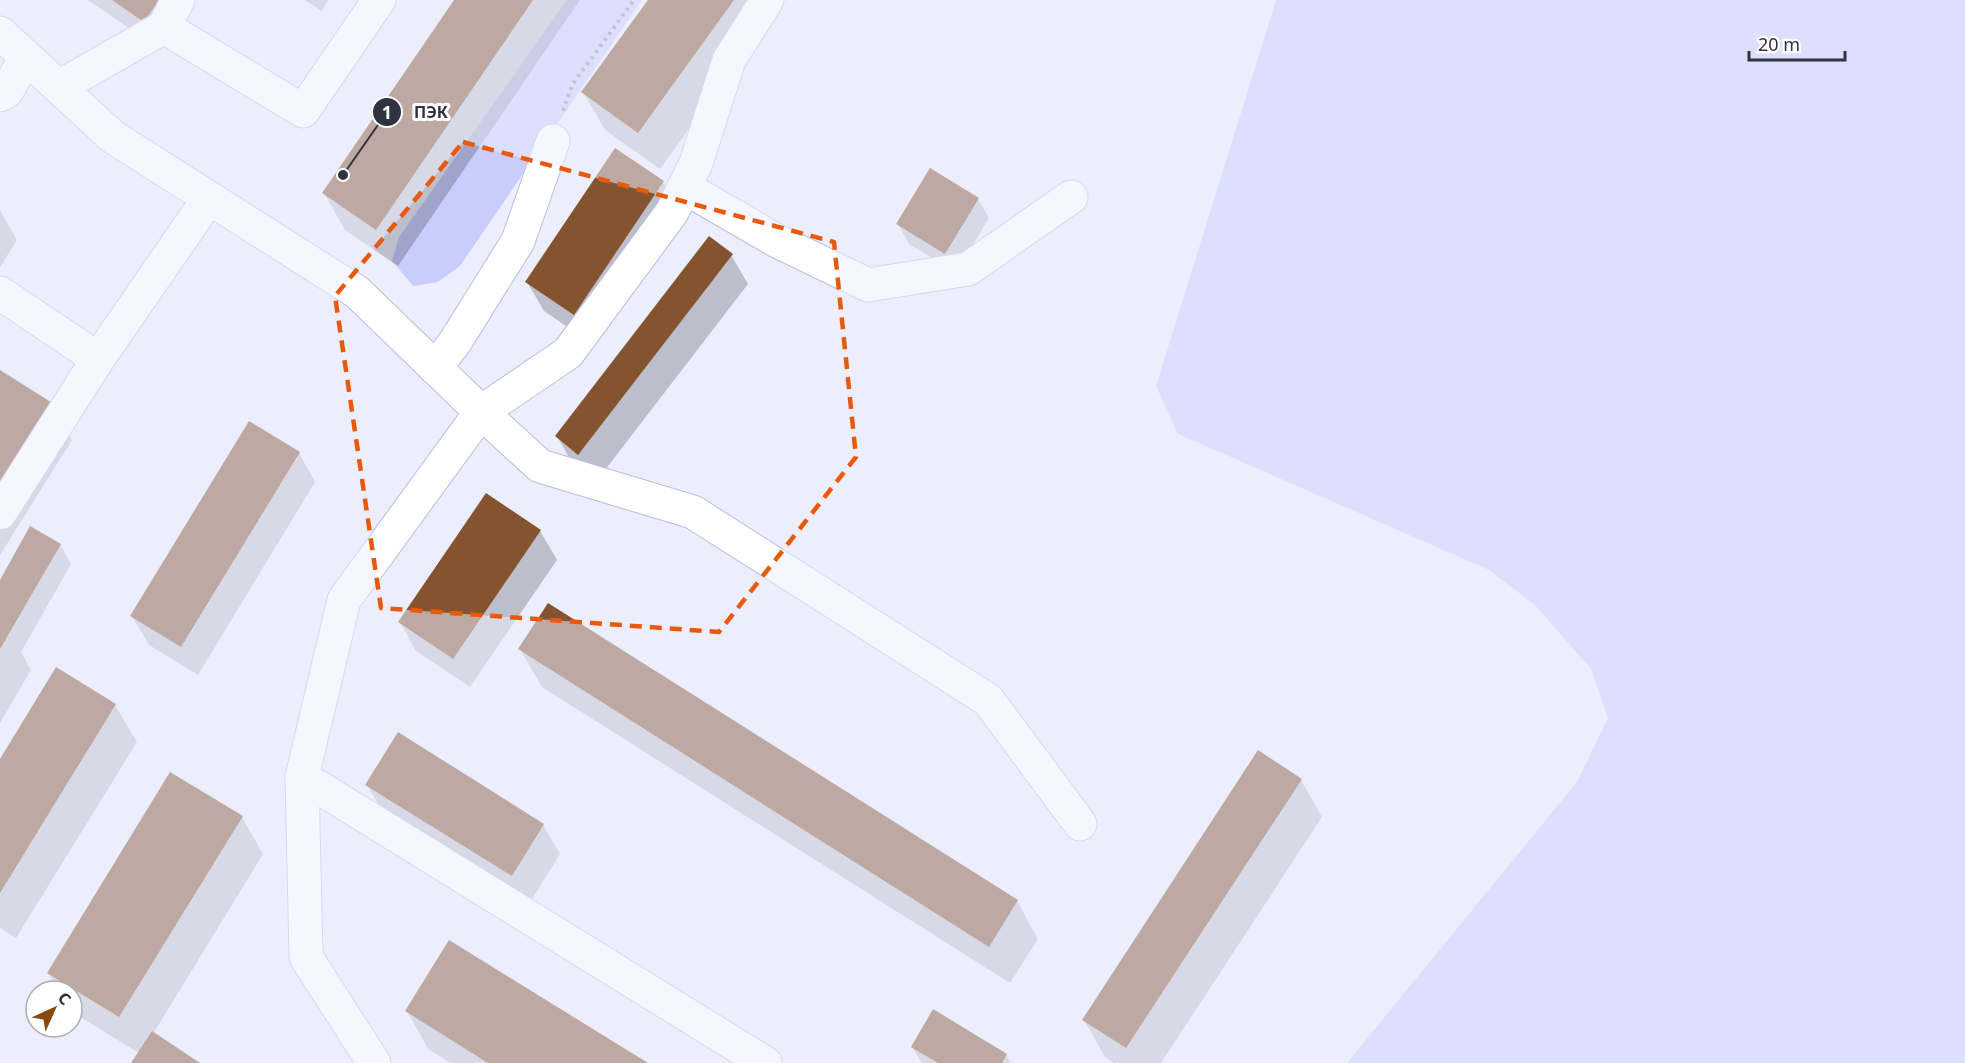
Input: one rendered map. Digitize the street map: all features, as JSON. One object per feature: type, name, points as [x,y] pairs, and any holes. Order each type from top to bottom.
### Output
[{"type":"lane","points":[[59,87],[171,14],[303,111],[379,0]]},
{"type":"lane","points":[[374,1063],[306,957],[302,777],[344,600],[481,412],[568,353],[672,212],[696,163],[729,60],[767,0]]},
{"type":"lane","points":[[0,33],[113,137],[357,292],[540,466],[693,512],[988,700],[1080,824]]},
{"type":"lane","points":[[0,95],[7,91],[26,57]]},
{"type":"lane","points":[[435,368],[455,342],[518,241],[553,141]]},
{"type":"lane","points":[[684,187],[777,241],[868,285],[969,268],[1071,197]]},
{"type":"lane","points":[[0,513],[98,359],[209,198]]},
{"type":"lane","points":[[0,292],[98,359]]},
{"type":"lane","points":[[302,777],[765,1063]]},
{"type":"path","points":[[553,141],[572,85],[634,0]]},
{"type":"highlighted area","points":[[463,142],[834,242],[856,457],[719,632],[381,608],[335,296]]},
{"type":"shaded area","points":[[567,0],[642,0],[460,266],[438,282],[413,286],[392,261],[399,237]]},
{"type":"shaded area","points":[[1276,0],[1965,0],[1965,1063],[1347,1063],[1577,782],[1608,718],[1591,669],[1535,605],[1489,570],[1178,434],[1156,386]]},
{"type":"building","points":[[112,0],[159,0],[144,22]]},
{"type":"building","points":[[454,0],[533,0],[376,230],[322,193]]},
{"type":"building","points":[[648,0],[734,0],[638,133],[581,92]]},
{"type":"building","points":[[615,148],[664,181],[574,315],[525,282]]},
{"type":"building","points":[[930,168],[979,198],[945,254],[896,224]]},
{"type":"building","points":[[709,236],[733,254],[578,455],[555,436]]},
{"type":"building","points":[[0,370],[51,402],[0,484]]},
{"type":"building","points":[[249,421],[300,452],[181,647],[130,616]]},
{"type":"building","points":[[486,493],[541,530],[453,659],[398,622]]},
{"type":"building","points":[[30,526],[61,544],[0,649],[0,580]]},
{"type":"building","points":[[548,603],[1018,900],[989,947],[518,649]]},
{"type":"building","points":[[56,667],[116,704],[0,893],[0,759]]},
{"type":"building","points":[[398,732],[544,824],[512,876],[365,785]]},
{"type":"building","points":[[1258,750],[1302,779],[1126,1048],[1082,1020]]},
{"type":"building","points":[[170,772],[243,816],[119,1017],[84,996],[84,979],[57,979],[47,973]]},
{"type":"building","points":[[449,940],[648,1063],[488,1063],[405,1011]]},
{"type":"building","points":[[933,1009],[1007,1054],[1002,1063],[938,1063],[911,1047]]},
{"type":"building","points":[[152,1031],[200,1063],[131,1063]]},
{"type":"place","name":"ПЭК","points":[[343,175]]}]
